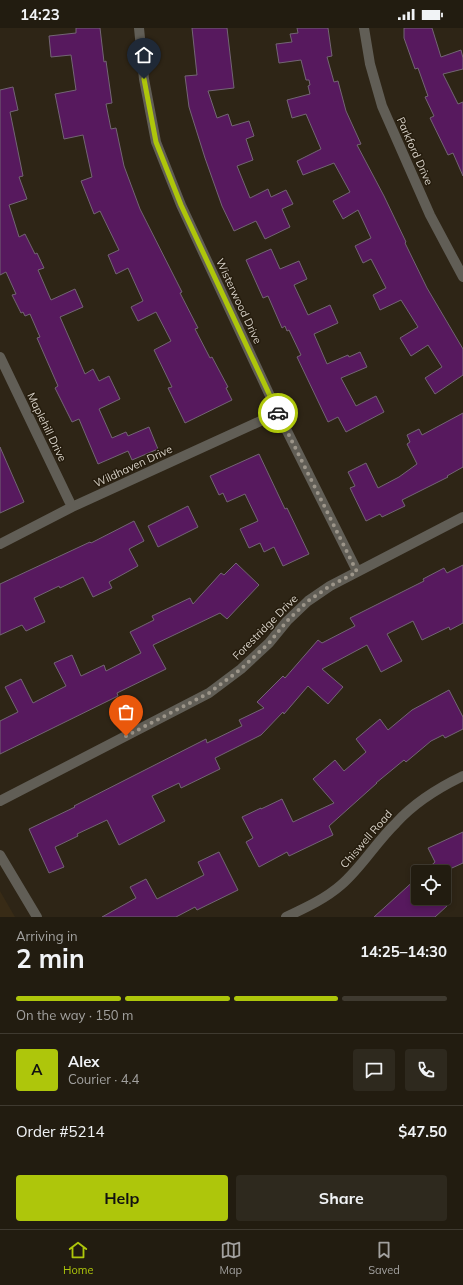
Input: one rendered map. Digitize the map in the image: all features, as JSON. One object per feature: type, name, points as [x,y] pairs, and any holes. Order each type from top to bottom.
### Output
[{"type":"street","name":"Wisterwood Drive","points":[[139,28],[144,79],[156,142],[181,205],[278,413],[357,572]]},
{"type":"street","name":"Parkford Drive","points":[[364,28],[370,64],[382,106],[430,215],[463,277]]},
{"type":"street","name":"Maplehill Drive","points":[[0,357],[72,507]]},
{"type":"street","name":"Wildhaven Drive","points":[[0,544],[72,507],[278,413]]},
{"type":"street","name":"Forestridge Drive","points":[[0,801],[209,693],[241,669],[269,643],[287,621],[308,601],[330,586],[463,517]]},
{"type":"street","name":"Chiswell Road","points":[[286,917],[324,899],[357,869],[395,823],[416,804],[442,786],[463,776]]},
{"type":"street","points":[[0,855],[37,917]]},
{"type":"shaded area","points":[[0,891],[15,917],[0,917]]},
{"type":"building","points":[[76,28],[100,28],[104,62],[106,61],[112,103],[106,104],[111,129],[116,128],[124,166],[140,209],[182,292],[180,293],[198,328],[195,329],[210,358],[212,357],[228,387],[226,388],[232,400],[185,423],[168,388],[172,387],[154,350],[171,341],[156,312],[138,321],[131,307],[143,301],[128,268],[116,274],[108,255],[119,250],[100,211],[94,214],[81,181],[92,177],[83,135],[64,139],[55,94],[76,90],[71,55],[51,57],[49,36],[76,33]]},
{"type":"building","points":[[192,28],[227,28],[234,88],[208,91],[217,118],[228,114],[232,126],[249,121],[254,136],[246,139],[253,160],[237,166],[250,198],[268,189],[271,197],[286,190],[293,204],[282,209],[290,227],[265,239],[256,221],[234,231],[222,206],[205,158],[189,107],[185,76],[197,75]]},
{"type":"building","points":[[297,28],[328,28],[332,56],[327,57],[334,82],[338,81],[346,111],[361,144],[357,145],[384,196],[427,288],[463,349],[463,375],[435,394],[425,378],[442,367],[428,345],[411,356],[400,338],[418,327],[401,300],[380,310],[373,295],[386,288],[371,259],[363,263],[355,246],[371,238],[358,210],[343,219],[333,201],[350,192],[334,163],[303,175],[297,161],[321,149],[306,114],[292,118],[287,100],[310,94],[308,86],[310,85],[309,80],[306,80],[301,60],[279,63],[276,44],[292,42],[290,34],[298,33]]},
{"type":"building","points":[[404,28],[432,28],[441,57],[461,50],[463,69],[443,74],[458,104],[463,102],[463,176],[453,153],[448,155],[430,118],[434,116],[425,97],[428,96],[418,68],[415,69],[404,38]]},
{"type":"building","points":[[13,87],[18,110],[10,112],[23,176],[19,177],[27,199],[9,205],[19,237],[25,234],[35,254],[37,253],[44,268],[38,270],[51,300],[75,289],[83,307],[60,317],[85,374],[93,369],[99,381],[109,376],[120,399],[99,409],[112,438],[126,432],[128,436],[149,427],[158,449],[132,460],[128,451],[98,464],[79,419],[72,422],[55,388],[58,386],[37,338],[40,337],[30,314],[25,316],[23,312],[21,313],[12,295],[16,294],[6,272],[0,275],[0,90]]},
{"type":"building","points":[[271,249],[280,269],[299,261],[307,279],[294,285],[308,315],[330,305],[338,323],[314,334],[327,364],[348,355],[349,357],[360,352],[367,367],[341,378],[356,406],[376,396],[384,412],[346,432],[338,417],[328,422],[297,357],[301,355],[289,330],[287,331],[285,326],[282,328],[268,296],[263,298],[246,260]]},
{"type":"building","points":[[463,413],[463,467],[447,476],[448,477],[402,500],[405,506],[382,517],[380,514],[366,521],[350,488],[355,486],[348,472],[366,463],[378,488],[399,477],[417,464],[407,444],[410,442],[407,435],[419,429],[422,435]]},
{"type":"building","points":[[0,447],[24,502],[0,513]]},
{"type":"building","points":[[259,454],[285,509],[287,508],[309,554],[283,566],[274,547],[264,552],[260,543],[249,548],[240,529],[258,521],[245,494],[227,502],[223,493],[219,495],[210,476]]},
{"type":"building","points":[[188,506],[198,527],[158,547],[148,526]]},
{"type":"building","points":[[134,521],[144,541],[129,549],[138,566],[109,582],[112,588],[93,597],[83,577],[34,598],[45,622],[26,631],[22,625],[0,635],[0,584],[90,542],[91,543]]},
{"type":"building","points":[[236,563],[259,585],[227,619],[220,613],[153,645],[166,669],[117,693],[118,696],[0,754],[0,721],[18,712],[5,687],[21,679],[33,703],[66,686],[54,663],[72,655],[81,676],[104,665],[106,671],[141,653],[130,632],[154,620],[152,616],[190,598],[193,604],[221,573],[224,575]]},
{"type":"building","points":[[463,565],[463,623],[450,630],[449,627],[422,640],[413,621],[387,634],[402,661],[381,672],[367,645],[322,669],[343,687],[328,704],[308,686],[284,714],[283,712],[261,735],[215,758],[220,769],[181,788],[179,783],[152,796],[165,821],[119,845],[107,820],[77,834],[78,836],[55,847],[64,867],[49,873],[29,829],[75,807],[74,806],[206,739],[207,743],[242,726],[239,720],[264,708],[257,702],[283,676],[285,678],[318,640],[322,643],[355,626],[350,618],[424,581],[423,579],[444,568],[447,573]]},
{"type":"building","points":[[449,690],[463,717],[463,729],[445,738],[443,735],[431,741],[406,762],[404,760],[376,783],[329,826],[333,835],[289,856],[287,852],[259,867],[246,842],[253,838],[242,817],[282,799],[293,822],[334,803],[313,779],[335,760],[344,771],[366,752],[356,739],[380,719],[388,730],[412,710]]},
{"type":"building","points":[[463,832],[463,863],[451,868],[451,865],[432,865],[435,862],[428,848]]},
{"type":"building","points":[[219,852],[238,890],[197,910],[195,907],[176,917],[102,917],[136,898],[130,887],[146,879],[157,899],[204,875],[198,862]]},
{"type":"building","points":[[411,883],[411,905],[447,906],[435,917],[374,917]]},
{"type":"way so far","points":[[126,736],[209,693],[241,669],[269,643],[287,621],[308,601],[330,586],[357,572],[278,413]]},
{"type":"route","points":[[144,79],[156,142],[181,205],[278,413]]}]
